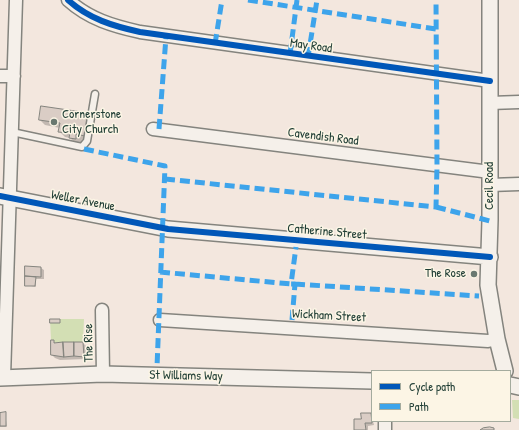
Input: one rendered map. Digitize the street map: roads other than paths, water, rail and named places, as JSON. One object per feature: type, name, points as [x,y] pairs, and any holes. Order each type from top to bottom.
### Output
[{"type":"street","points":[[2,377],[5,196],[12,132],[16,0]]},
{"type":"street","name":"May Road","points":[[68,0],[97,20],[130,30],[173,38],[490,81]]},
{"type":"street","name":"Cecil Road","points":[[490,0],[490,257],[488,288],[497,339],[505,370]]},
{"type":"street","points":[[0,76],[14,76]]},
{"type":"street","points":[[490,103],[519,102]]},
{"type":"street","name":"Cavendish Road","points":[[153,129],[490,178],[519,184]]},
{"type":"street","name":"Weller Avenue","points":[[5,196],[162,228]]},
{"type":"street","name":"Catherine Street","points":[[162,228],[490,257]]},
{"type":"street","name":"The Rise","points":[[102,310],[103,374]]},
{"type":"street","name":"Wickham Street","points":[[160,320],[489,341],[497,339]]},
{"type":"street","name":"St Williams Way","points":[[2,377],[103,374],[371,380]]},
{"type":"lane","points":[[12,132],[82,147],[87,142],[95,94]]},
{"type":"place","name":"Cornerstone City Church","points":[[54,122]]},
{"type":"place","name":"The Rose","points":[[474,274]]}]
